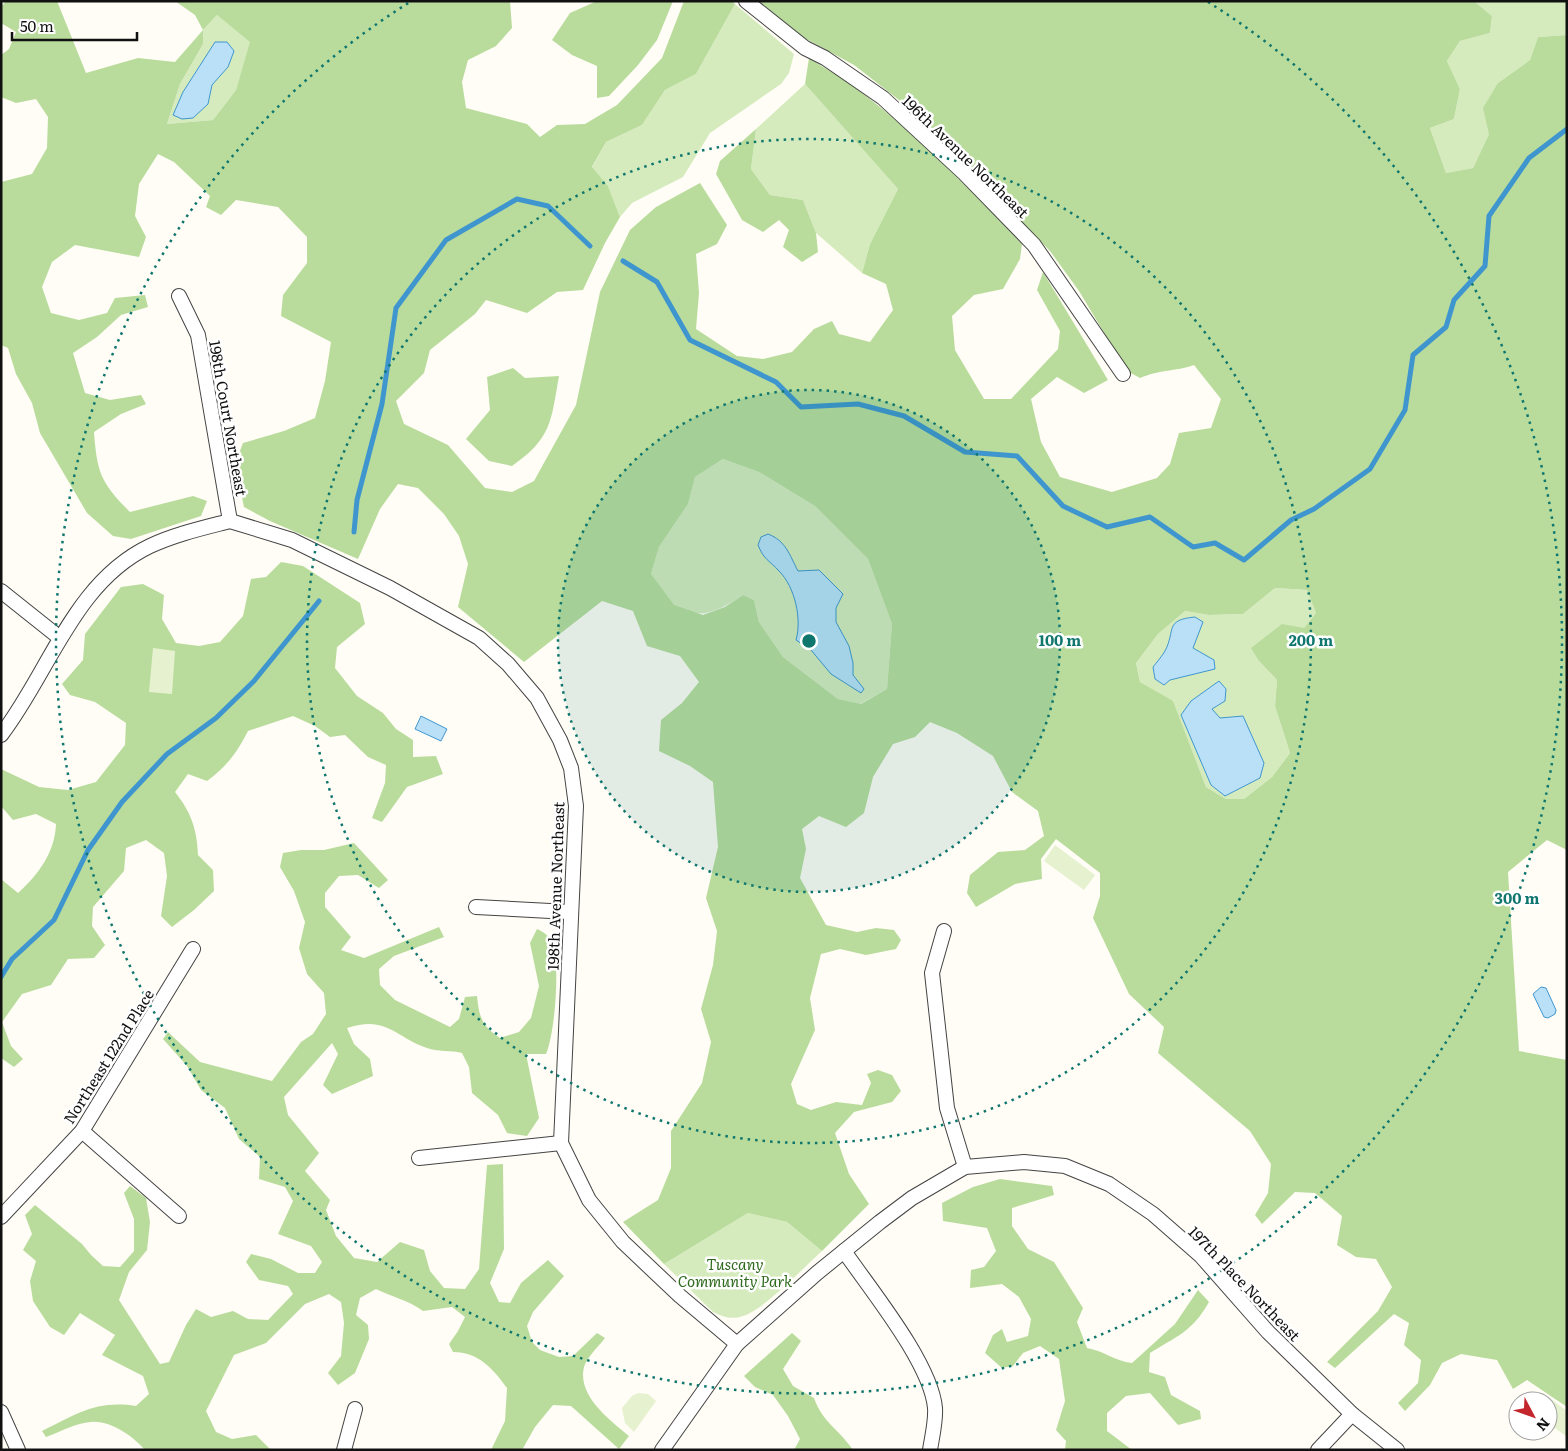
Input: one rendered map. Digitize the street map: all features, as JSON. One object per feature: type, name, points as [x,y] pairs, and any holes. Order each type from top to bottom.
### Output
[{"type":"street","name":"196th Avenue Northeast","points":[[746,1],[805,48],[825,58],[883,98],[964,173],[1034,245],[1123,374]]},
{"type":"street","name":"198th Court Northeast","points":[[178,296],[198,335],[230,521]]},
{"type":"street","points":[[1,735],[17,715],[60,638],[93,593],[114,570],[149,547],[178,535],[230,521]]},
{"type":"street","name":"198th Avenue Northeast","points":[[230,521],[292,540],[390,588],[479,638],[508,664],[537,698],[560,740],[571,768],[576,806],[561,1143],[589,1200],[623,1242],[737,1344]]},
{"type":"street","points":[[1,591],[60,638]]},
{"type":"street","points":[[476,907],[570,912]]},
{"type":"street","points":[[662,1450],[737,1344],[844,1251],[912,1198],[965,1167],[947,1108],[932,973],[944,931]]},
{"type":"street","name":"Northeast 122nd Place","points":[[1,1217],[82,1131],[193,949]]},
{"type":"street","points":[[82,1131],[179,1216]]},
{"type":"street","points":[[420,1158],[561,1143]]},
{"type":"street","name":"197th Place Northeast","points":[[965,1167],[1024,1162],[1065,1166],[1110,1184],[1154,1214],[1201,1256],[1268,1332],[1352,1414],[1396,1450]]},
{"type":"street","points":[[844,1251],[918,1359],[931,1388],[935,1410],[930,1450]]},
{"type":"street","points":[[344,1450],[355,1409]]},
{"type":"street","points":[[1,1412],[18,1450]]},
{"type":"street","points":[[1318,1450],[1352,1414]]},
{"type":"green space","points":[[6,1],[57,1],[86,73],[138,58],[175,62],[203,30],[195,15],[175,1],[510,1],[512,28],[496,46],[468,60],[462,82],[466,108],[527,124],[540,137],[557,125],[585,124],[617,105],[662,58],[684,1],[732,1],[735,4],[696,74],[665,90],[642,125],[606,142],[592,167],[608,186],[620,217],[605,243],[583,290],[557,292],[527,313],[486,300],[475,314],[430,350],[424,373],[396,401],[404,424],[448,445],[485,488],[512,492],[534,481],[576,405],[600,292],[630,230],[656,207],[700,183],[727,225],[717,244],[696,254],[699,293],[696,329],[737,356],[763,359],[792,352],[814,329],[832,321],[839,334],[870,342],[893,310],[886,284],[862,273],[870,244],[898,189],[805,84],[809,58],[855,87],[904,127],[984,204],[1022,244],[1020,259],[1003,289],[974,295],[952,316],[955,350],[984,399],[1011,399],[1058,349],[1060,331],[1037,290],[1043,272],[1108,380],[1084,393],[1057,377],[1031,399],[1041,442],[1060,477],[1112,492],[1157,478],[1170,464],[1179,433],[1211,428],[1221,399],[1194,365],[1154,373],[1140,378],[1127,371],[1079,291],[1050,251],[949,146],[899,100],[854,65],[797,34],[759,1],[1474,1],[1492,16],[1490,33],[1460,41],[1447,61],[1460,89],[1454,119],[1430,128],[1446,173],[1473,168],[1489,134],[1483,108],[1498,83],[1530,60],[1538,37],[1567,35],[1567,850],[1547,840],[1508,872],[1519,1051],[1567,1060],[1567,1407],[1558,1401],[1558,1391],[1543,1391],[1527,1380],[1513,1389],[1497,1360],[1461,1354],[1442,1363],[1430,1385],[1405,1411],[1398,1403],[1418,1383],[1421,1360],[1404,1345],[1409,1323],[1394,1314],[1335,1368],[1327,1362],[1378,1311],[1392,1287],[1376,1259],[1356,1257],[1337,1245],[1342,1216],[1315,1193],[1295,1192],[1262,1224],[1255,1215],[1268,1193],[1271,1164],[1250,1131],[1158,1053],[1164,1027],[1129,994],[1093,918],[1100,896],[1100,873],[1056,839],[1041,859],[1042,879],[1015,884],[976,907],[967,893],[970,875],[998,852],[1025,850],[1044,836],[1038,811],[1012,792],[993,756],[957,733],[930,722],[915,737],[893,744],[873,777],[864,813],[846,827],[819,816],[802,829],[806,849],[800,878],[826,925],[857,932],[876,928],[894,930],[901,940],[896,949],[866,955],[840,949],[821,954],[810,998],[815,1030],[791,1084],[797,1104],[811,1110],[836,1102],[862,1105],[871,1083],[867,1074],[878,1070],[892,1075],[901,1091],[892,1102],[854,1112],[835,1133],[849,1174],[869,1204],[822,1251],[787,1222],[748,1213],[664,1264],[623,1222],[658,1200],[671,1168],[671,1131],[702,1083],[711,1042],[701,1009],[713,965],[717,931],[706,898],[718,847],[713,782],[690,766],[659,751],[661,720],[682,703],[699,682],[680,656],[647,646],[633,611],[602,601],[524,662],[458,607],[468,564],[459,536],[444,514],[418,488],[398,484],[380,509],[358,559],[270,521],[244,507],[235,464],[243,443],[284,431],[315,418],[325,381],[331,342],[281,316],[283,295],[307,263],[307,237],[278,207],[236,200],[221,215],[206,207],[210,196],[174,162],[158,154],[139,184],[135,216],[146,237],[139,257],[75,245],[52,262],[42,287],[51,313],[79,320],[107,313],[115,298],[145,295],[148,307],[121,315],[97,337],[73,353],[85,393],[110,400],[141,395],[146,404],[121,414],[94,432],[99,468],[107,485],[130,512],[193,496],[207,501],[201,516],[131,539],[113,536],[87,513],[40,433],[32,403],[16,374],[8,348],[1,345],[1,182],[32,174],[47,148],[48,117],[36,99],[16,103],[1,97],[1,55],[9,49],[16,32],[1,23],[1,7]],"holes":[[[217,15],[250,42],[236,90],[213,120],[167,124],[180,84],[203,44],[203,30]],[[723,459],[759,472],[815,506],[868,559],[892,624],[887,689],[861,704],[838,699],[783,657],[759,622],[754,600],[743,595],[725,607],[703,615],[674,605],[651,574],[659,547],[688,504],[695,477]],[[1275,588],[1307,590],[1316,613],[1304,628],[1282,624],[1251,648],[1259,661],[1277,680],[1275,706],[1290,753],[1272,777],[1244,799],[1226,799],[1206,787],[1173,701],[1140,682],[1136,663],[1158,634],[1185,611],[1209,615],[1243,614]]]},
{"type":"green space","points":[[597,1],[673,1],[657,40],[638,65],[609,96],[597,98],[597,66],[572,55],[552,40],[570,13]]},
{"type":"green space","points":[[1474,1],[1567,1],[1567,35],[1538,37],[1530,60],[1498,83],[1489,134],[1473,168],[1446,173],[1430,128],[1454,119],[1460,89],[1447,61],[1460,41],[1490,33],[1492,16]]},
{"type":"green space","points":[[735,4],[794,54],[789,73],[781,84],[710,133],[683,177],[632,203],[620,217],[608,186],[592,168],[606,142],[642,125],[665,90],[696,74]]},
{"type":"green space","points":[[217,15],[251,42],[236,90],[213,120],[167,124],[180,84],[203,44],[203,30]]},
{"type":"green space","points":[[805,84],[898,189],[870,244],[862,273],[816,233],[803,200],[770,195],[751,169],[756,129]]},
{"type":"green space","points":[[756,129],[751,169],[770,195],[803,200],[816,233],[818,252],[802,262],[783,247],[789,230],[779,220],[763,232],[742,220],[716,174],[720,161]]},
{"type":"green space","points":[[513,368],[525,378],[559,376],[548,427],[535,446],[512,466],[489,461],[466,439],[490,410],[487,377]]},
{"type":"green space","points":[[723,459],[759,472],[815,506],[868,559],[892,624],[887,689],[860,704],[838,699],[783,657],[759,622],[754,600],[743,595],[710,612],[693,613],[674,605],[664,595],[651,574],[659,547],[688,504],[695,477]]},
{"type":"green space","points":[[281,562],[303,566],[360,603],[365,624],[337,647],[335,668],[357,696],[383,713],[396,729],[413,740],[413,757],[436,756],[443,774],[407,787],[382,822],[372,818],[385,783],[386,765],[368,757],[345,735],[330,737],[315,726],[293,716],[248,731],[240,746],[214,776],[207,781],[188,774],[175,792],[192,821],[198,855],[213,870],[214,891],[172,927],[161,916],[167,876],[164,853],[146,840],[126,848],[124,871],[93,907],[92,926],[105,945],[94,958],[68,959],[51,985],[22,994],[2,1022],[11,1046],[23,1059],[14,1067],[1,1058],[1,879],[18,893],[26,886],[39,870],[49,853],[53,844],[56,824],[36,814],[13,820],[1,806],[1,769],[39,787],[68,790],[96,782],[125,745],[126,723],[95,702],[70,695],[62,684],[83,660],[85,634],[121,587],[143,584],[164,595],[162,619],[176,643],[199,646],[220,642],[243,616],[251,579],[266,577]]},
{"type":"green space","points":[[1275,588],[1307,590],[1316,613],[1304,628],[1259,661],[1277,680],[1275,706],[1290,753],[1272,777],[1244,799],[1226,799],[1206,787],[1173,702],[1140,682],[1136,663],[1158,634],[1185,611],[1209,615],[1243,614]]},
{"type":"green space","points":[[153,648],[175,651],[172,694],[149,692]]},
{"type":"green space","points":[[354,843],[388,880],[379,888],[358,875],[339,876],[325,893],[325,907],[351,937],[341,950],[364,958],[439,927],[444,937],[394,956],[379,969],[380,985],[395,1000],[450,1027],[459,1019],[465,997],[477,996],[482,1020],[500,1038],[519,1032],[531,1018],[539,986],[530,943],[537,929],[545,933],[551,940],[555,955],[556,1000],[552,1031],[546,1054],[526,1054],[539,1118],[527,1136],[507,1133],[498,1115],[472,1093],[469,1067],[462,1053],[431,1049],[381,1025],[371,1024],[347,1028],[354,1044],[370,1059],[373,1076],[332,1094],[323,1085],[338,1054],[332,1043],[284,1097],[288,1115],[319,1153],[305,1171],[330,1200],[326,1210],[336,1236],[354,1258],[377,1262],[400,1242],[424,1250],[430,1271],[444,1288],[465,1289],[479,1269],[487,1165],[503,1164],[504,1249],[490,1283],[499,1302],[510,1303],[521,1283],[548,1260],[564,1276],[533,1312],[527,1326],[532,1342],[540,1350],[559,1357],[573,1356],[597,1333],[605,1338],[590,1356],[584,1367],[583,1378],[585,1388],[605,1415],[629,1436],[619,1449],[571,1406],[553,1405],[535,1427],[522,1450],[491,1450],[505,1421],[507,1388],[491,1368],[478,1358],[453,1352],[449,1344],[465,1317],[452,1307],[423,1311],[406,1301],[376,1289],[360,1298],[356,1315],[368,1325],[369,1339],[355,1373],[338,1385],[328,1373],[341,1356],[344,1323],[341,1302],[329,1294],[305,1304],[266,1343],[234,1355],[206,1411],[216,1432],[232,1439],[256,1435],[271,1450],[145,1450],[121,1430],[98,1422],[80,1424],[46,1437],[42,1431],[77,1414],[109,1405],[136,1406],[149,1394],[143,1376],[102,1355],[115,1335],[80,1313],[64,1335],[50,1327],[33,1301],[30,1281],[36,1261],[23,1250],[32,1234],[25,1215],[35,1205],[82,1244],[103,1266],[120,1267],[134,1251],[134,1219],[124,1193],[130,1186],[146,1198],[150,1222],[147,1250],[129,1272],[119,1300],[160,1364],[169,1362],[186,1325],[196,1309],[211,1317],[233,1311],[248,1319],[268,1320],[293,1294],[288,1286],[259,1280],[246,1262],[251,1254],[271,1259],[298,1273],[315,1273],[322,1262],[311,1246],[278,1234],[293,1201],[285,1187],[259,1179],[260,1157],[239,1139],[225,1108],[201,1090],[187,1066],[163,1039],[168,1032],[200,1062],[272,1081],[301,1042],[313,1034],[326,1014],[324,993],[307,974],[299,948],[305,922],[294,891],[280,867],[283,853],[301,850],[324,850]]},
{"type":"green space","points":[[1055,845],[1095,875],[1084,890],[1044,861]]},
{"type":"green space","points":[[1000,1179],[1052,1186],[1054,1195],[1012,1208],[1012,1226],[1028,1249],[1054,1262],[1083,1308],[1077,1322],[1087,1348],[1132,1363],[1175,1324],[1198,1290],[1209,1302],[1190,1327],[1150,1353],[1149,1372],[1165,1377],[1171,1395],[1200,1411],[1201,1419],[1178,1425],[1150,1393],[1126,1396],[1107,1413],[1107,1431],[1132,1450],[1065,1450],[1066,1441],[1056,1430],[1065,1401],[1059,1359],[1040,1346],[1023,1353],[1013,1366],[1002,1368],[985,1353],[993,1335],[1002,1329],[1007,1342],[1028,1336],[1031,1319],[1019,1297],[1002,1284],[970,1288],[971,1270],[984,1267],[996,1251],[987,1228],[943,1221],[942,1203],[973,1187]]},
{"type":"green space","name":"Tuscany Community Park","points":[[748,1213],[787,1222],[822,1251],[762,1305],[743,1316],[728,1317],[713,1312],[664,1264]]},
{"type":"green space","points":[[792,1333],[801,1341],[783,1369],[793,1386],[814,1398],[826,1420],[853,1450],[794,1450],[800,1439],[788,1416],[773,1395],[755,1387],[744,1376]]},
{"type":"green space","points":[[638,1393],[648,1394],[656,1401],[634,1432],[625,1423],[622,1408],[632,1396]]},
{"type":"green space","points":[[1558,1404],[1567,1411],[1567,1437],[1558,1430]]},
{"type":"water","points":[[215,42],[227,42],[234,51],[228,67],[212,85],[208,104],[193,118],[182,119],[173,115],[183,92]]},
{"type":"water","points":[[768,534],[783,544],[798,571],[819,570],[843,594],[836,608],[836,622],[849,646],[853,663],[853,675],[864,689],[861,693],[831,674],[811,650],[796,640],[798,623],[793,594],[785,578],[765,557],[758,545],[761,537]]},
{"type":"water","points":[[1195,617],[1203,622],[1193,648],[1214,660],[1215,669],[1170,680],[1164,685],[1155,679],[1153,667],[1165,651],[1172,627],[1185,618]]},
{"type":"water","points":[[1219,681],[1226,689],[1225,701],[1212,709],[1220,718],[1243,716],[1264,763],[1260,778],[1225,796],[1211,785],[1181,715],[1191,701]]},
{"type":"water","points":[[421,716],[447,729],[441,741],[415,729]]},
{"type":"water","points":[[1541,987],[1546,988],[1556,1010],[1555,1014],[1548,1018],[1544,1017],[1533,994]]},
{"type":"waterway","points":[[623,261],[657,282],[690,340],[776,382],[801,407],[858,404],[904,416],[965,452],[1017,456],[1063,506],[1107,527],[1150,517],[1193,547],[1215,543],[1244,560],[1291,520],[1314,509],[1370,469],[1405,410],[1413,355],[1446,327],[1454,300],[1485,266],[1489,216],[1529,158],[1567,129]]},
{"type":"waterway","points":[[354,532],[357,500],[382,404],[396,308],[446,240],[517,199],[548,206],[590,246]]},
{"type":"waterway","points":[[1,977],[12,959],[54,920],[88,850],[122,802],[167,754],[216,718],[254,681],[319,601]]}]
